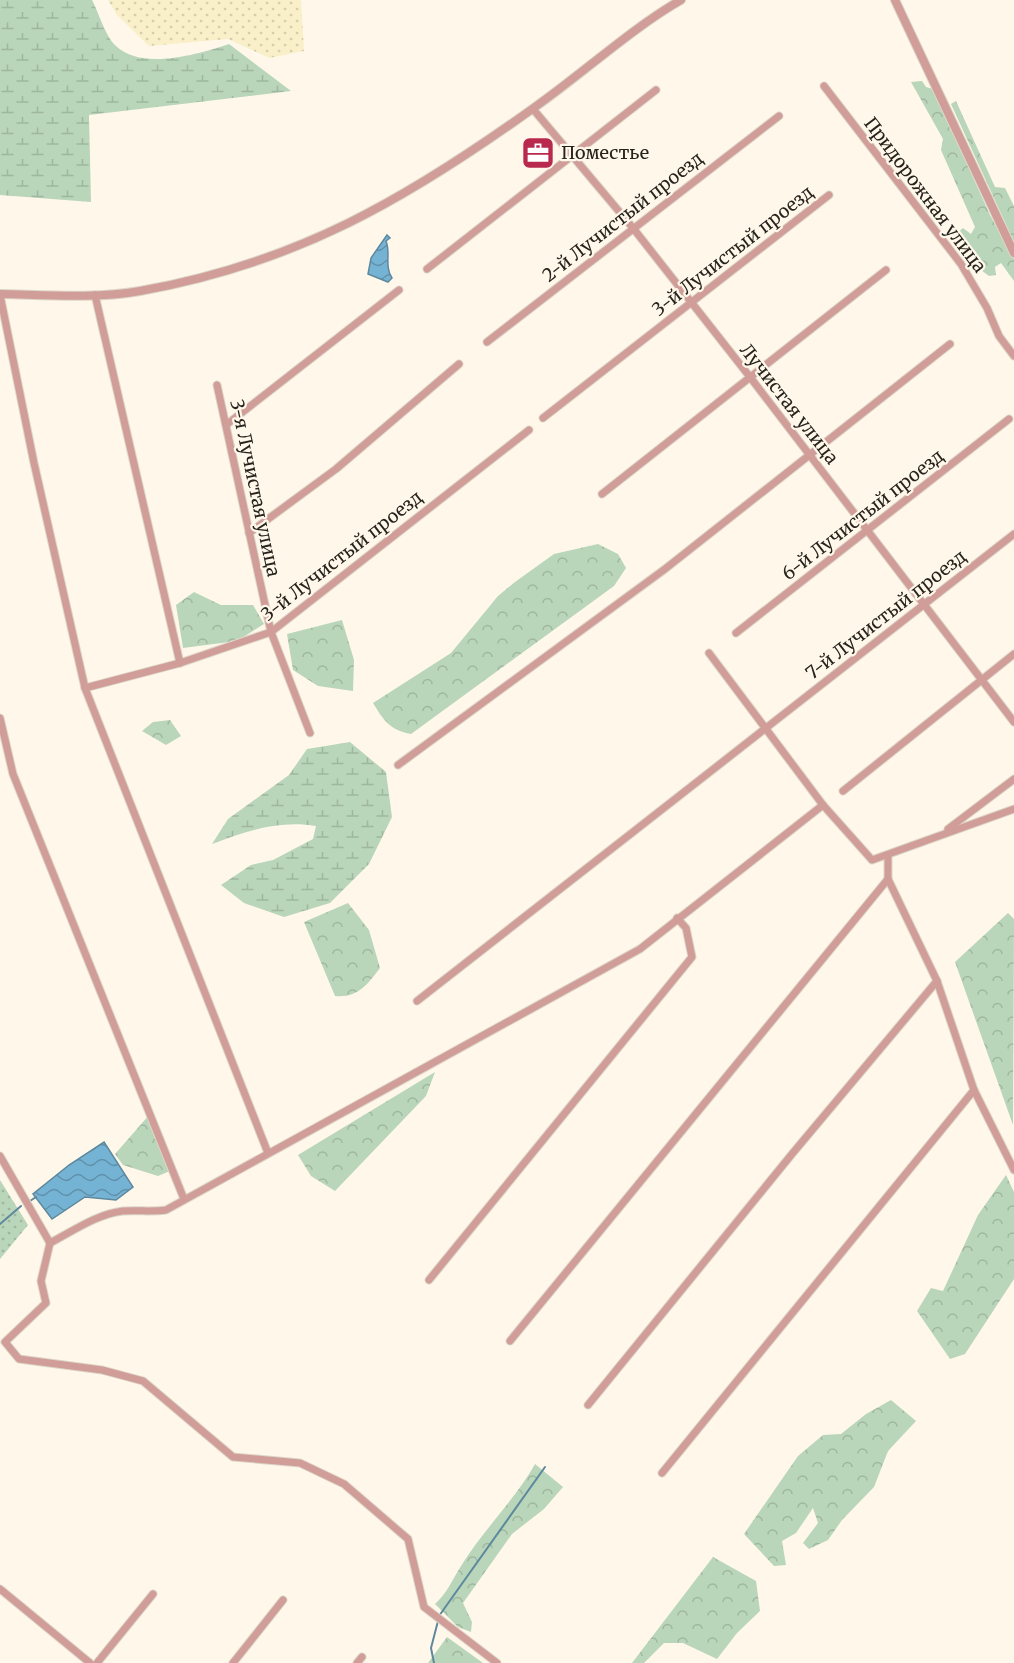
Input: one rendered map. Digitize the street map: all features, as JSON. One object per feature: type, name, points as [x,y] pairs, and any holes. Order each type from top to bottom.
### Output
[{"type":"street","points":[[268,1153],[85,688],[34,464],[0,294],[95,295],[139,291],[250,266],[319,238],[424,184],[533,109],[681,0]]},
{"type":"street","points":[[895,0],[1014,253]]},
{"type":"street","name":"Придорожная улица","points":[[824,86],[961,264],[987,308],[999,336],[1014,356]]},
{"type":"street","points":[[427,269],[656,90]]},
{"type":"street","name":"Лучистая улица","points":[[533,109],[633,228],[692,303],[1014,722]]},
{"type":"street","name":"2-й Лучистый проезд","points":[[487,342],[779,116]]},
{"type":"street","name":"3-й Лучистый проезд","points":[[543,418],[829,195]]},
{"type":"street","points":[[602,494],[886,270]]},
{"type":"street","points":[[226,425],[399,290]]},
{"type":"street","points":[[95,295],[180,663]]},
{"type":"street","points":[[398,765],[665,569],[950,344]]},
{"type":"street","points":[[249,533],[336,469],[459,364]]},
{"type":"street","name":"3-я Лучистая улица","points":[[217,385],[271,632],[310,733]]},
{"type":"street","name":"6-й Лучистый проезд","points":[[736,633],[1009,419]]},
{"type":"street","name":"3-й Лучистый проезд","points":[[85,688],[180,663],[271,632],[528,430]]},
{"type":"street","name":"7-й Лучистый проезд","points":[[417,1000],[1014,534]]},
{"type":"street","points":[[709,653],[823,805],[872,860],[1014,809]]},
{"type":"street","points":[[843,791],[1014,654]]},
{"type":"street","points":[[0,718],[13,774],[184,1200]]},
{"type":"street","points":[[941,834],[1014,778]]},
{"type":"street","points":[[50,1243],[96,1218],[123,1211],[148,1213],[166,1210],[640,949],[823,805]]},
{"type":"street","points":[[888,855],[888,879],[937,981],[974,1090],[1014,1170]]},
{"type":"street","points":[[510,1341],[888,879]]},
{"type":"street","points":[[429,1280],[692,957],[686,928],[677,918]]},
{"type":"street","points":[[588,1405],[792,1154],[937,981]]},
{"type":"street","points":[[662,1473],[974,1090]]},
{"type":"street","points":[[0,1156],[50,1243],[41,1281],[46,1303],[3,1345],[19,1359],[102,1370],[143,1382],[233,1457],[300,1463],[344,1485],[408,1539],[424,1607],[496,1663]]},
{"type":"street","points":[[0,1589],[90,1663]]},
{"type":"street","points":[[97,1663],[153,1594]]},
{"type":"street","points":[[232,1663],[283,1600]]},
{"type":"green space","points":[[0,0],[92,0],[109,36],[116,46],[127,54],[140,58],[171,58],[187,56],[229,44],[291,91],[89,115],[91,202],[0,195]]},
{"type":"green space","points":[[922,81],[926,87],[933,89],[990,215],[1014,259],[1014,281],[1001,263],[995,267],[996,275],[989,276],[981,270],[967,242],[961,242],[956,234],[963,228],[971,234],[975,227],[941,150],[943,139],[911,82]]},
{"type":"green space","points":[[956,101],[995,187],[1005,188],[1014,206],[1014,242],[951,104]]},
{"type":"green space","points":[[598,544],[618,554],[626,568],[614,586],[411,734],[398,730],[384,720],[373,703],[451,653],[498,596],[515,582],[554,554]]},
{"type":"green space","points":[[194,592],[221,605],[253,605],[264,624],[237,641],[183,648],[176,605]]},
{"type":"green space","points":[[342,620],[354,660],[353,691],[318,686],[293,670],[287,634]]},
{"type":"green space","points":[[170,720],[181,736],[166,745],[142,731],[153,722]]},
{"type":"green space","points":[[350,742],[386,772],[392,817],[369,864],[330,903],[284,917],[244,903],[221,885],[251,865],[273,860],[313,839],[316,826],[289,824],[263,828],[212,844],[228,819],[289,775],[307,749]]},
{"type":"green space","points":[[348,903],[369,930],[380,968],[356,993],[335,996],[304,922]]},
{"type":"green space","points":[[1008,913],[1014,919],[1013,1125],[955,962]]},
{"type":"green space","points":[[435,1072],[426,1096],[335,1191],[311,1176],[298,1155]]},
{"type":"green space","points":[[150,1114],[170,1171],[158,1176],[123,1165],[115,1154]]},
{"type":"green space","points":[[1006,1175],[1014,1192],[1014,1279],[965,1354],[950,1359],[917,1311],[931,1288],[943,1291],[978,1215]]},
{"type":"green space","points":[[0,1180],[28,1225],[0,1259]]},
{"type":"green space","points":[[891,1400],[916,1421],[888,1451],[874,1487],[842,1520],[828,1540],[809,1549],[803,1543],[818,1523],[813,1508],[796,1533],[782,1541],[786,1565],[774,1566],[744,1534],[798,1456],[823,1435],[841,1434],[866,1414]]},
{"type":"green space","points":[[535,1464],[563,1487],[544,1509],[512,1534],[463,1603],[472,1622],[471,1632],[458,1627],[435,1604]]},
{"type":"green space","points":[[713,1557],[756,1581],[760,1611],[737,1633],[717,1659],[683,1643],[664,1643],[644,1663],[632,1663]]},
{"type":"green space","points":[[447,1637],[483,1663],[428,1663]]},
{"type":"sand","points":[[108,0],[301,0],[304,51],[269,58],[228,39],[149,46],[117,15]]},
{"type":"water","points":[[387,235],[390,238],[386,241],[388,269],[392,278],[388,282],[368,274],[371,258]]},
{"type":"water","points":[[104,1142],[133,1187],[116,1200],[85,1197],[52,1219],[33,1194],[69,1165]]},
{"type":"waterway","points":[[30,1201],[36,1197]]},
{"type":"waterway","points":[[0,1224],[21,1206]]},
{"type":"waterway","points":[[439,1616],[545,1467]]},
{"type":"waterway","points":[[434,1663],[431,1648],[438,1621]]},
{"type":"place","name":"Поместье","points":[[538,153]]}]
